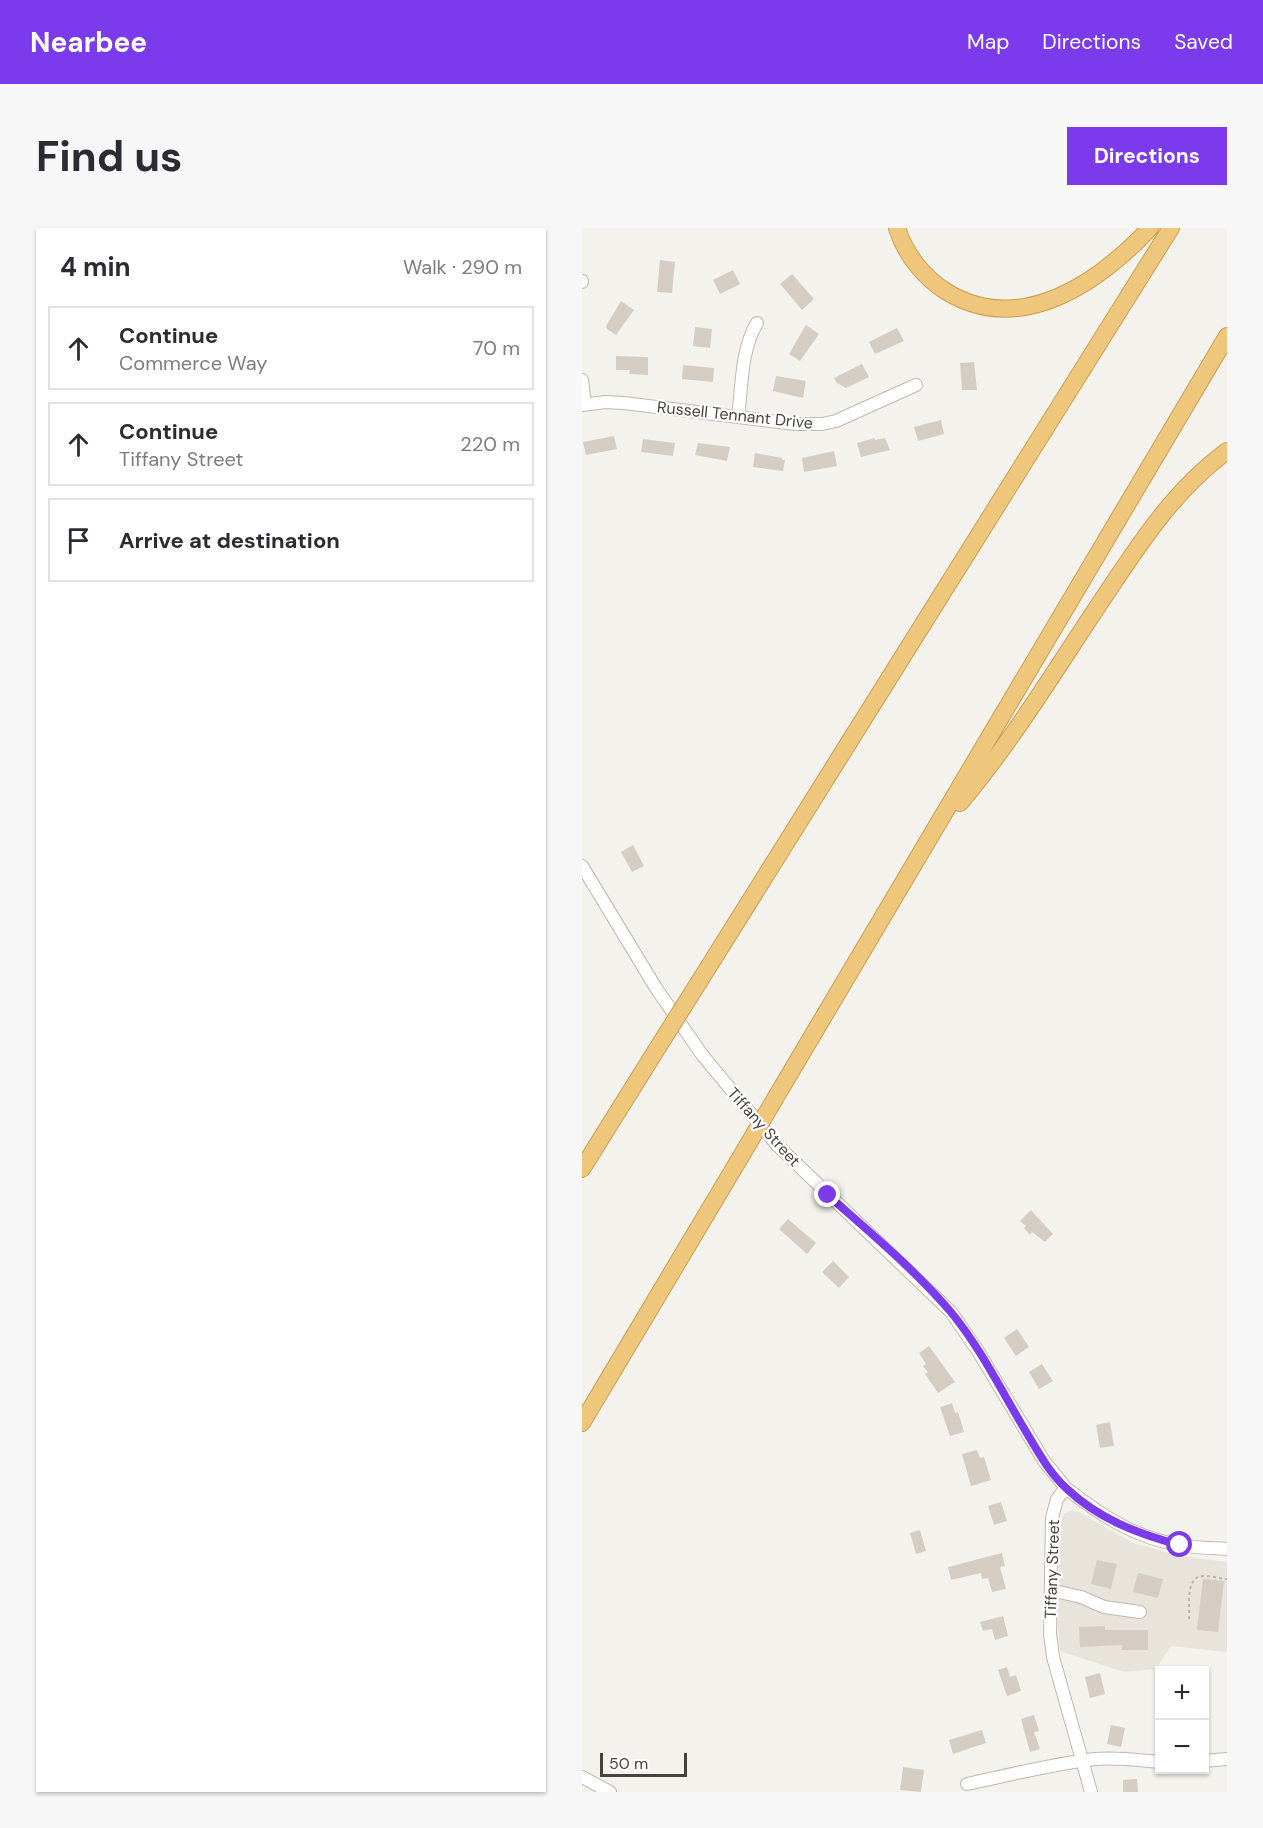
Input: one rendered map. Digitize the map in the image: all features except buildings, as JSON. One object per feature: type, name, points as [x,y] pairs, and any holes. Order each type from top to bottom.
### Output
[{"type":"highway","points":[[897,228],[914,261],[936,285],[969,303],[1006,310],[1043,303],[1079,286],[1112,264],[1150,228]]},
{"type":"highway","points":[[582,1169],[1171,228]]},
{"type":"highway","points":[[582,1423],[1227,336]]},
{"type":"highway","points":[[928,840],[992,764],[1154,524],[1190,483],[1227,451]]},
{"type":"street","points":[[738,417],[748,345],[757,323]]},
{"type":"street","points":[[582,380],[584,404]]},
{"type":"street","name":"Russell Tennant Drive","points":[[584,404],[624,403],[795,424],[822,424],[836,421],[916,385]]},
{"type":"street","name":"Tiffany Street","points":[[582,866],[656,988],[703,1056],[778,1146],[951,1312],[978,1351],[1044,1461],[1066,1488],[1058,1499],[1052,1518],[1050,1634],[1053,1657],[1091,1792]]},
{"type":"street","points":[[1066,1488],[1112,1521],[1141,1535],[1180,1545],[1227,1549]]},
{"type":"street","points":[[1051,1590],[1081,1597],[1104,1607],[1140,1611]]},
{"type":"street","points":[[967,1784],[1061,1763],[1095,1759],[1155,1762]]},
{"type":"street","points":[[1209,1761],[1227,1759]]},
{"type":"street","points":[[582,1777],[610,1792]]},
{"type":"path","points":[[1189,1619],[1192,1582],[1196,1578],[1207,1576],[1227,1579]]},
{"type":"shaded area","points":[[1071,1511],[1079,1512],[1133,1543],[1180,1556],[1227,1562],[1227,1652],[1171,1646],[1155,1669],[1124,1672],[1060,1651],[1057,1616],[1061,1522],[1064,1514]]},
{"type":"route","points":[[828,1195],[951,1312],[978,1351],[1044,1461],[1066,1488],[1112,1521],[1141,1535],[1180,1545]]}]
